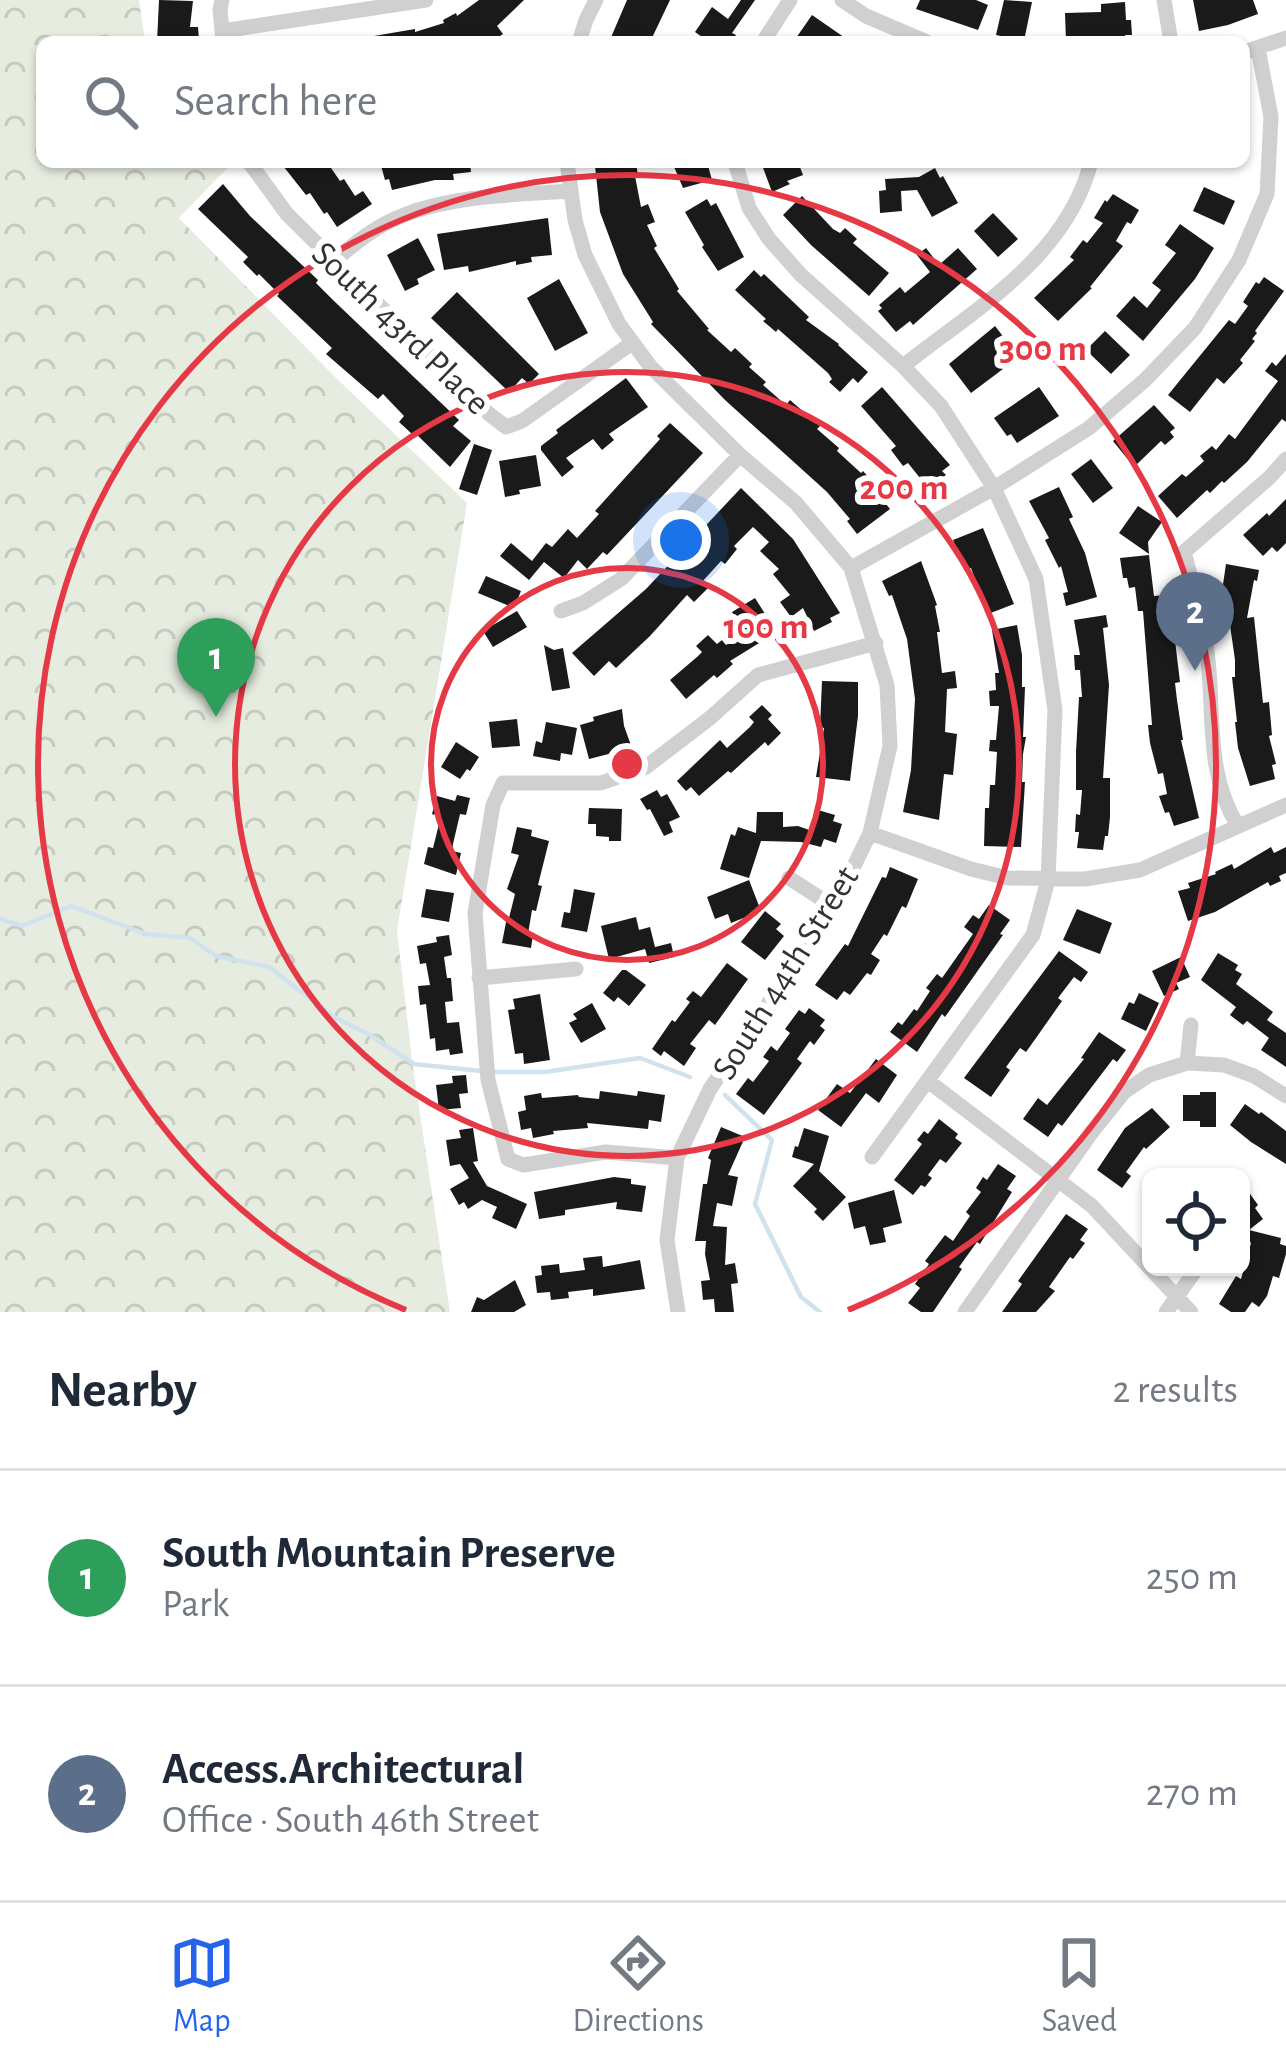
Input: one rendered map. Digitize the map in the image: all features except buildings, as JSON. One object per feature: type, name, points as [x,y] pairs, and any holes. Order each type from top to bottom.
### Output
[{"type":"street","points":[[222,0],[223,36]]},
{"type":"street","points":[[228,36],[426,0]]},
{"type":"street","points":[[581,36],[596,0]]},
{"type":"street","points":[[767,36],[790,0]]},
{"type":"street","points":[[842,0],[913,36]]},
{"type":"street","points":[[1164,0],[1170,36]]},
{"type":"street","points":[[851,568],[1089,428],[1196,328],[1239,260],[1267,194],[1271,117],[1251,50],[1286,38]]},
{"type":"street","name":"South 43rd Place","points":[[253,168],[275,201],[506,427],[522,421],[632,343]]},
{"type":"street","name":"South 44th Street","points":[[568,168],[585,255],[601,293],[650,366],[796,503],[851,568],[887,686],[890,746],[870,833],[834,907],[710,1089],[677,1157],[667,1240],[675,1312]]},
{"type":"street","points":[[737,168],[748,208],[769,239],[941,406],[994,488],[1036,579],[1054,710],[1048,880],[1033,935],[872,1156]]},
{"type":"street","points":[[903,366],[1033,263],[1076,207],[1089,168]]},
{"type":"street","points":[[334,261],[405,214],[483,198],[570,190]]},
{"type":"street","points":[[1267,194],[1286,198]]},
{"type":"street","points":[[561,611],[621,579],[740,455]]},
{"type":"street","points":[[1238,826],[1228,811],[1217,773],[1210,733],[1207,645],[1184,552],[1286,459]]},
{"type":"street","points":[[677,1157],[606,1152],[523,1165],[508,1159],[488,1080],[476,913],[494,805],[503,783],[601,783],[646,767],[758,675],[876,644]]},
{"type":"street","points":[[870,833],[1008,878],[1110,877],[1141,870],[1286,805]]},
{"type":"street","points":[[789,878],[834,907]]},
{"type":"street","points":[[479,978],[576,969]]},
{"type":"street","points":[[1187,1063],[1191,1025]]},
{"type":"street","points":[[965,1312],[1124,1092],[1149,1075],[1187,1063],[1224,1065],[1286,1096]]},
{"type":"street","points":[[928,1082],[1092,1206],[1191,1312]]},
{"type":"street","points":[[1166,1312],[1191,1276]]},
{"type":"green space","points":[[0,0],[139,0],[144,36],[36,36],[36,168],[227,168],[179,218],[467,503],[397,931],[450,1312],[0,1312]]},
{"type":"waterway","points":[[0,919],[22,926],[71,906],[146,934],[190,938],[216,956],[269,967],[334,1017],[414,1064],[481,1071]]},
{"type":"waterway","points":[[492,1072],[545,1072],[640,1058],[690,1077]]},
{"type":"waterway","points":[[725,1095],[772,1140],[755,1204],[801,1297],[820,1312]]},
{"type":"place","name":"Access.Architectural","points":[[1195,671]]},
{"type":"place","name":"South Mountain Preserve","points":[[216,717]]}]
